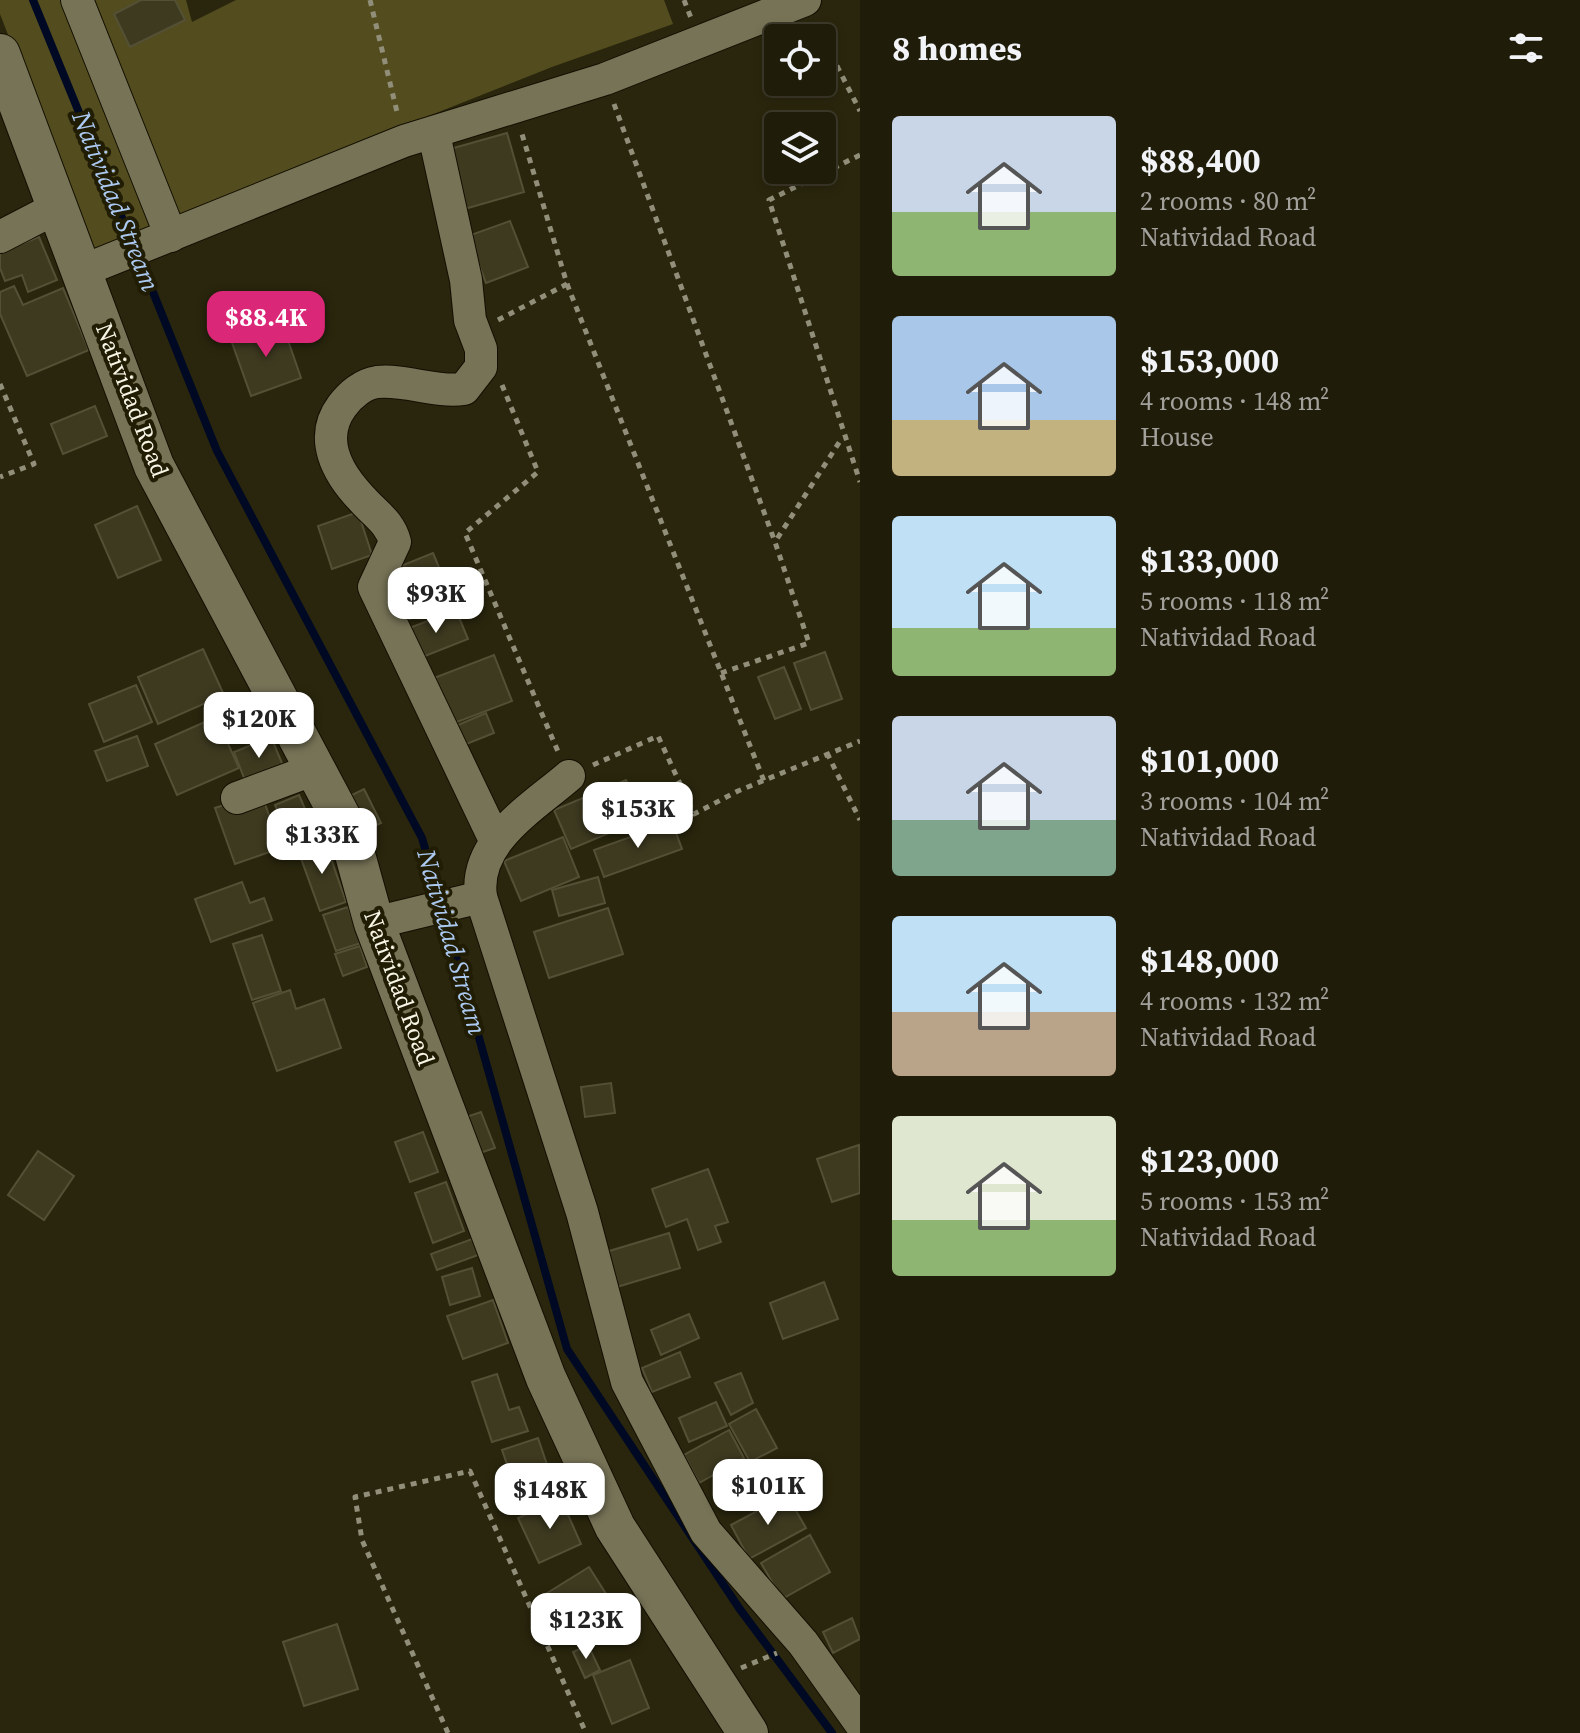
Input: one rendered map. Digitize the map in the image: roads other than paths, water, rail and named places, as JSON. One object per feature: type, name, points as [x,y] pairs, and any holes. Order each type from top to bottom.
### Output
[{"type":"street","points":[[77,0],[162,240]]},
{"type":"street","points":[[94,266],[419,138],[605,79],[804,0]]},
{"type":"street","name":"Natividad Road","points":[[0,54],[56,208],[94,266],[154,466],[349,833],[374,923],[552,1392],[615,1527],[748,1733]]},
{"type":"street","points":[[419,138],[466,280],[470,320],[481,349],[481,367],[464,389],[449,391],[377,382],[359,388],[333,417],[328,435],[330,450],[359,497],[392,528],[395,542],[378,572],[374,587],[495,840]]},
{"type":"street","points":[[0,237],[56,208]]},
{"type":"street","points":[[237,798],[315,769]]},
{"type":"street","points":[[569,776],[495,840],[469,900],[582,1212],[627,1382],[706,1532],[803,1643],[860,1723]]},
{"type":"street","points":[[374,923],[469,900]]},
{"type":"waterway","name":"Natividad Stream","points":[[33,0],[132,242]]},
{"type":"waterway","name":"Natividad Stream","points":[[138,255],[217,451],[422,838],[440,900]]},
{"type":"waterway","name":"Natividad Stream","points":[[444,914],[567,1349],[739,1608],[832,1733]]}]
